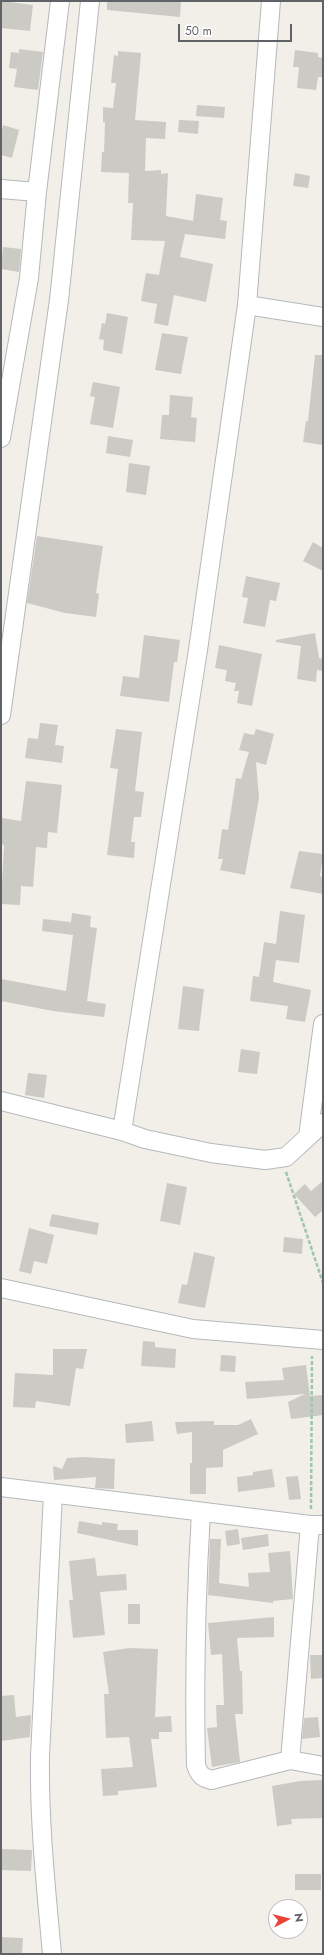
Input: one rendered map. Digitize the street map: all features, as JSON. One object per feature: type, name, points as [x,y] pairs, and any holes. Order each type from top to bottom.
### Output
[{"type":"street","points":[[1,438],[29,278],[37,192],[60,1]]},
{"type":"street","points":[[1,715],[59,300],[90,1]]},
{"type":"street","points":[[122,1131],[198,650],[247,305],[271,1]]},
{"type":"street","points":[[1,189],[37,192]]},
{"type":"street","points":[[247,305],[323,317]]},
{"type":"street","points":[[308,1137],[323,1024]]},
{"type":"street","points":[[1,1101],[122,1131],[145,1139],[211,1153],[260,1159],[281,1158],[288,1155],[323,1123]]},
{"type":"street","points":[[1,1288],[193,1328],[318,1340]]},
{"type":"street","points":[[1,1487],[317,1525],[290,1760]]},
{"type":"street","points":[[52,1954],[41,1844],[39,1798],[53,1494]]},
{"type":"street","points":[[201,1512],[195,1614],[194,1684],[196,1765],[198,1773],[202,1777],[211,1780],[290,1760],[323,1766]]},
{"type":"path","points":[[281,1158],[323,1283]]},
{"type":"path","points":[[317,1525],[318,1340]]},
{"type":"building","points":[[1,1],[33,5],[30,31],[1,28]]},
{"type":"building","points":[[107,1],[181,1],[180,17],[107,10]]},
{"type":"building","points":[[19,49],[43,52],[38,90],[14,87],[17,69],[9,68],[11,52],[19,53]]},
{"type":"building","points":[[295,50],[318,53],[318,57],[323,58],[323,77],[318,77],[316,90],[297,88],[299,67],[293,67]]},
{"type":"building","points":[[118,51],[141,53],[135,120],[166,122],[165,139],[146,138],[145,171],[161,170],[161,174],[168,173],[166,216],[193,221],[196,194],[223,198],[220,220],[227,221],[225,239],[185,234],[180,257],[213,264],[206,302],[174,295],[168,326],[154,323],[157,304],[141,301],[146,273],[159,275],[165,241],[131,240],[133,203],[128,203],[129,173],[101,172],[102,152],[104,152],[105,122],[103,122],[103,107],[113,108],[116,83],[111,83],[114,55],[118,56]]},
{"type":"building","points":[[197,105],[225,107],[224,118],[196,116]]},
{"type":"building","points":[[179,120],[199,121],[198,134],[178,132]]},
{"type":"building","points":[[3,125],[19,130],[12,158],[1,155],[1,135]]},
{"type":"building","points":[[295,173],[310,176],[308,188],[293,186]]},
{"type":"building","points":[[3,247],[21,249],[19,272],[1,269]]},
{"type":"building","points":[[107,313],[128,317],[122,354],[103,350],[104,340],[99,339],[102,323],[105,324]]},
{"type":"building","points":[[162,333],[188,337],[181,374],[155,370]]},
{"type":"building","points":[[315,355],[323,355],[323,445],[303,442],[306,421],[308,421]]},
{"type":"building","points":[[93,382],[120,387],[113,428],[90,424],[95,397],[90,396]]},
{"type":"building","points":[[170,395],[193,397],[191,417],[197,418],[195,442],[160,439],[162,415],[169,415]]},
{"type":"building","points":[[108,436],[133,440],[130,457],[106,453]]},
{"type":"building","points":[[129,463],[150,466],[146,495],[126,492]]},
{"type":"building","points":[[37,536],[103,546],[96,593],[99,594],[96,617],[65,613],[27,603]]},
{"type":"building","points":[[313,542],[323,548],[323,571],[303,561]]},
{"type":"building","points":[[246,576],[280,583],[276,601],[270,600],[265,627],[243,623],[248,598],[242,597]]},
{"type":"building","points":[[315,633],[319,658],[323,659],[323,671],[317,670],[316,682],[297,679],[301,646],[276,642],[276,640]]},
{"type":"building","points":[[144,635],[180,640],[177,662],[174,662],[169,702],[120,696],[123,676],[139,678]]},
{"type":"building","points":[[219,645],[262,654],[252,706],[237,703],[239,691],[234,691],[236,683],[225,681],[227,670],[215,668]]},
{"type":"building","points":[[40,723],[58,725],[55,745],[64,746],[62,763],[25,758],[28,738],[38,739]]},
{"type":"building","points":[[116,729],[142,732],[135,791],[144,792],[141,817],[134,817],[131,842],[135,842],[134,858],[107,855],[118,769],[110,768]]},
{"type":"building","points":[[256,729],[274,734],[266,765],[256,762],[259,798],[245,875],[220,870],[223,859],[218,859],[222,829],[228,830],[236,778],[241,779],[249,752],[239,750],[244,733],[254,735]]},
{"type":"building","points":[[26,781],[62,785],[57,833],[48,832],[47,848],[36,847],[33,887],[21,886],[20,905],[1,904],[4,845],[1,844],[2,818],[21,821]]},
{"type":"building","points":[[299,851],[323,854],[320,876],[323,877],[323,894],[290,888]]},
{"type":"building","points":[[280,911],[305,915],[299,963],[276,960],[273,982],[311,990],[305,1022],[286,1019],[288,1006],[250,1001],[253,976],[259,977],[264,942],[276,944]]},
{"type":"building","points":[[72,913],[91,916],[90,927],[97,928],[87,1001],[106,1004],[104,1017],[53,1011],[1,1001],[1,979],[66,991],[73,935],[42,931],[43,919],[71,922]]},
{"type":"building","points":[[183,986],[204,989],[199,1031],[178,1029]]},
{"type":"building","points":[[241,1049],[260,1052],[257,1074],[238,1072]]},
{"type":"building","points":[[28,1073],[47,1075],[44,1098],[25,1095]]},
{"type":"building","points":[[323,1181],[323,1210],[315,1217],[294,1194],[305,1184],[311,1191]]},
{"type":"building","points":[[167,1183],[187,1187],[180,1225],[160,1221]]},
{"type":"building","points":[[52,1214],[99,1223],[97,1235],[49,1226]]},
{"type":"building","points":[[29,1228],[54,1235],[47,1264],[34,1261],[31,1274],[19,1271]]},
{"type":"building","points":[[284,1237],[303,1239],[302,1254],[283,1252]]},
{"type":"building","points":[[194,1252],[215,1257],[205,1308],[178,1303],[182,1284],[187,1285]]},
{"type":"building","points":[[143,1341],[155,1342],[155,1347],[176,1349],[175,1368],[141,1366]]},
{"type":"building","points":[[53,1349],[87,1349],[83,1369],[76,1368],[70,1406],[36,1401],[35,1408],[13,1407],[15,1373],[53,1375]]},
{"type":"building","points":[[221,1355],[236,1356],[235,1372],[220,1371]]},
{"type":"building","points":[[306,1365],[310,1396],[323,1395],[323,1415],[291,1419],[288,1402],[305,1394],[247,1399],[245,1382],[284,1380],[282,1368]]},
{"type":"building","points":[[251,1419],[258,1434],[223,1450],[223,1467],[206,1468],[206,1494],[190,1494],[192,1432],[177,1434],[175,1422],[214,1421],[214,1425],[238,1425]]},
{"type":"building","points":[[152,1421],[154,1441],[126,1443],[125,1424]]},
{"type":"building","points":[[84,1457],[115,1459],[114,1489],[95,1488],[96,1477],[54,1480],[53,1466],[62,1469],[67,1458]]},
{"type":"building","points":[[272,1469],[275,1487],[238,1492],[237,1477],[253,1475],[253,1472]]},
{"type":"building","points":[[298,1476],[301,1499],[289,1500],[286,1477]]},
{"type":"building","points":[[79,1521],[102,1525],[102,1522],[118,1524],[117,1530],[138,1530],[138,1546],[77,1533]]},
{"type":"building","points":[[238,1529],[240,1544],[227,1546],[225,1531]]},
{"type":"building","points":[[268,1534],[269,1546],[243,1550],[241,1538]]},
{"type":"building","points":[[210,1539],[221,1539],[219,1583],[249,1587],[248,1573],[270,1572],[268,1553],[290,1551],[293,1599],[273,1601],[273,1603],[208,1595]]},
{"type":"building","points":[[95,1558],[97,1576],[126,1574],[127,1590],[100,1592],[105,1635],[73,1638],[69,1600],[73,1600],[69,1561]]},
{"type":"building","points":[[128,1604],[140,1604],[140,1624],[128,1624]]},
{"type":"building","points":[[274,1617],[274,1637],[237,1638],[240,1671],[242,1671],[243,1714],[235,1714],[240,1762],[212,1767],[207,1728],[217,1727],[216,1705],[224,1705],[222,1654],[211,1655],[208,1623]]},
{"type":"building","points":[[129,1648],[158,1649],[155,1717],[171,1716],[172,1732],[159,1732],[159,1739],[151,1739],[157,1787],[118,1791],[118,1795],[103,1796],[101,1769],[133,1767],[129,1737],[106,1738],[104,1694],[109,1694],[103,1652]]},
{"type":"building","points":[[310,1655],[323,1655],[323,1678],[311,1679]]},
{"type":"building","points":[[14,1695],[16,1717],[31,1715],[30,1737],[1,1741],[1,1696]]},
{"type":"building","points":[[318,1717],[320,1737],[302,1739],[304,1718]]},
{"type":"building","points":[[323,1780],[323,1818],[291,1819],[292,1824],[277,1826],[272,1786],[300,1781]]},
{"type":"building","points":[[1,1849],[32,1850],[31,1871],[1,1870]]},
{"type":"building","points":[[295,1874],[321,1874],[321,1890],[295,1890]]},
{"type":"building","points":[[1,1937],[23,1938],[22,1954],[1,1954]]}]
